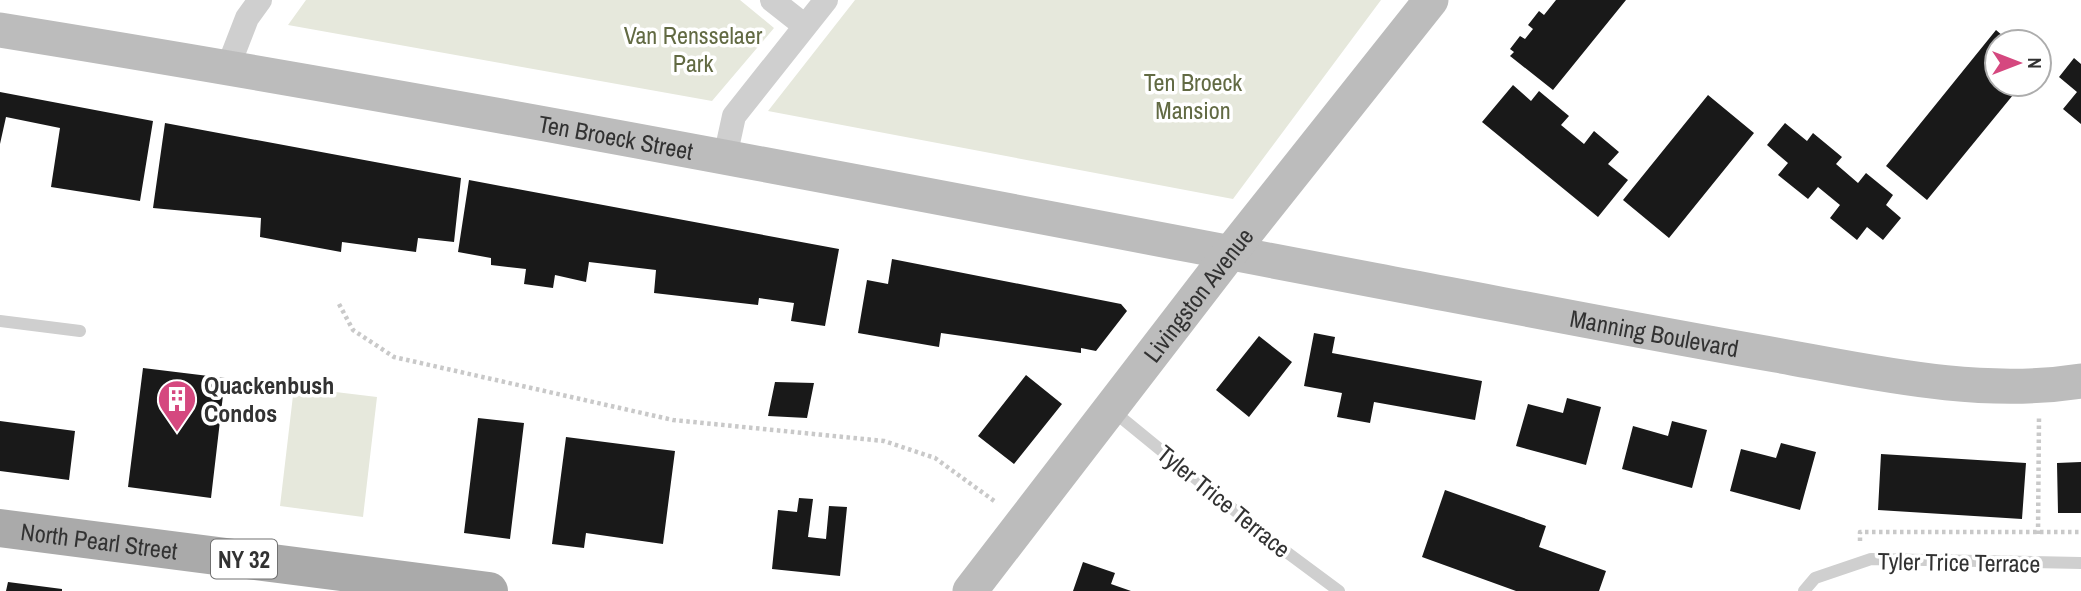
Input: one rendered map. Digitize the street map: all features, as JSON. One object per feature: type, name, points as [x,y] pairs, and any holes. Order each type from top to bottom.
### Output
[{"type":"main road","name":"North Pearl Street","points":[[0,528],[489,591]]},
{"type":"street","points":[[228,66],[247,18],[260,0]]},
{"type":"street","points":[[772,0],[805,26]]},
{"type":"street","points":[[725,157],[734,116],[826,0]]},
{"type":"street","name":"Livingston Avenue","points":[[970,591],[1230,253],[1431,0]]},
{"type":"street","name":"Ten Broeck Street","points":[[0,30],[228,66],[1230,253]]},
{"type":"street","name":"Manning Boulevard","points":[[1230,253],[1918,380],[2039,387],[2081,380]]},
{"type":"lane","points":[[0,321],[80,331]]},
{"type":"lane","name":"Tyler Trice Terrace","points":[[1110,409],[1277,545],[1339,591]]},
{"type":"lane","name":"Tyler Trice Terrace","points":[[1804,591],[1815,578],[1871,559],[2081,564]]},
{"type":"path","points":[[339,304],[353,330],[394,356],[673,420],[884,441],[935,458],[1023,522]]},
{"type":"path","points":[[2038,562],[2039,387]]},
{"type":"path","points":[[1859,563],[1860,531],[2081,532]]},
{"type":"green space","name":"Van Rensselaer Park","points":[[306,0],[740,0],[774,28],[712,101],[288,25]]},
{"type":"green space","name":"Ten Broeck Mansion","points":[[855,0],[1381,0],[1233,199],[768,111]]},
{"type":"green space","points":[[294,387],[377,397],[363,517],[280,506]]},
{"type":"building","points":[[1556,0],[1626,0],[1553,90],[1510,56],[1514,52],[1510,49],[1520,36],[1525,39],[1533,29],[1528,25],[1539,11],[1544,15]]},
{"type":"building","points":[[1983,46],[1983,98],[2011,98],[1927,200],[1886,166]]},
{"type":"building","points":[[2074,58],[2081,64],[2081,124],[2063,109],[2077,92],[2059,77]]},
{"type":"building","points":[[1513,85],[1531,101],[1539,91],[1569,116],[1561,125],[1584,144],[1594,131],[1619,152],[1608,164],[1628,180],[1598,217],[1482,122]]},
{"type":"building","points":[[0,92],[153,121],[140,201],[51,187],[60,128],[6,117],[0,144]]},
{"type":"building","points":[[1708,95],[1754,133],[1669,238],[1623,200]]},
{"type":"building","points":[[165,123],[461,178],[454,242],[418,238],[416,252],[342,242],[341,252],[260,237],[261,218],[153,208]]},
{"type":"building","points":[[1785,123],[1807,141],[1813,133],[1842,157],[1836,164],[1858,183],[1866,173],[1893,195],[1886,205],[1901,218],[1883,240],[1867,227],[1857,240],[1830,218],[1840,205],[1818,187],[1808,199],[1778,175],[1788,163],[1767,145]]},
{"type":"building","points":[[469,180],[839,249],[825,326],[791,321],[794,303],[759,298],[758,305],[654,293],[656,270],[589,262],[586,282],[555,275],[553,288],[524,284],[526,269],[491,265],[491,258],[458,252]]},
{"type":"building","points":[[892,259],[1121,304],[1127,311],[1096,351],[1081,348],[1081,353],[941,333],[939,347],[858,333],[867,280],[888,284]]},
{"type":"building","points":[[1314,333],[1335,337],[1332,353],[1482,381],[1475,420],[1374,402],[1370,423],[1337,417],[1342,393],[1304,386]]},
{"type":"building","points":[[1259,336],[1292,362],[1249,417],[1216,390]]},
{"type":"building","name":"Quackenbush Condos","points":[[143,368],[225,378],[211,498],[128,487]]},
{"type":"building","points":[[1026,375],[1062,404],[1014,464],[978,436]]},
{"type":"building","points":[[775,382],[814,383],[807,418],[768,416]]},
{"type":"building","points":[[1567,398],[1601,407],[1586,465],[1516,446],[1528,404],[1563,413]]},
{"type":"building","points":[[478,418],[524,423],[510,539],[464,533]]},
{"type":"building","points":[[0,421],[75,431],[69,480],[0,471]]},
{"type":"building","points":[[1672,421],[1707,430],[1692,488],[1622,469],[1633,426],[1668,436]]},
{"type":"building","points":[[566,437],[675,451],[663,544],[586,533],[584,548],[552,544]]},
{"type":"building","points":[[1781,443],[1816,452],[1800,510],[1730,491],[1741,449],[1776,458]]},
{"type":"building","points":[[1881,454],[2026,463],[2022,519],[1878,510]]},
{"type":"building","points":[[2081,462],[2081,513],[2058,513],[2057,463]]},
{"type":"building","points":[[1445,490],[1546,526],[1539,547],[1606,571],[1599,591],[1516,591],[1422,557]]},
{"type":"building","points":[[799,498],[813,499],[808,537],[826,539],[829,506],[847,507],[840,576],[772,569],[778,510],[797,512]]},
{"type":"building","points":[[1083,562],[1115,573],[1111,584],[1131,591],[1073,591]]},
{"type":"building","points":[[8,582],[62,589],[62,591],[6,591]]},
{"type":"place","name":"Quackenbush Condos","points":[[177,433]]}]
